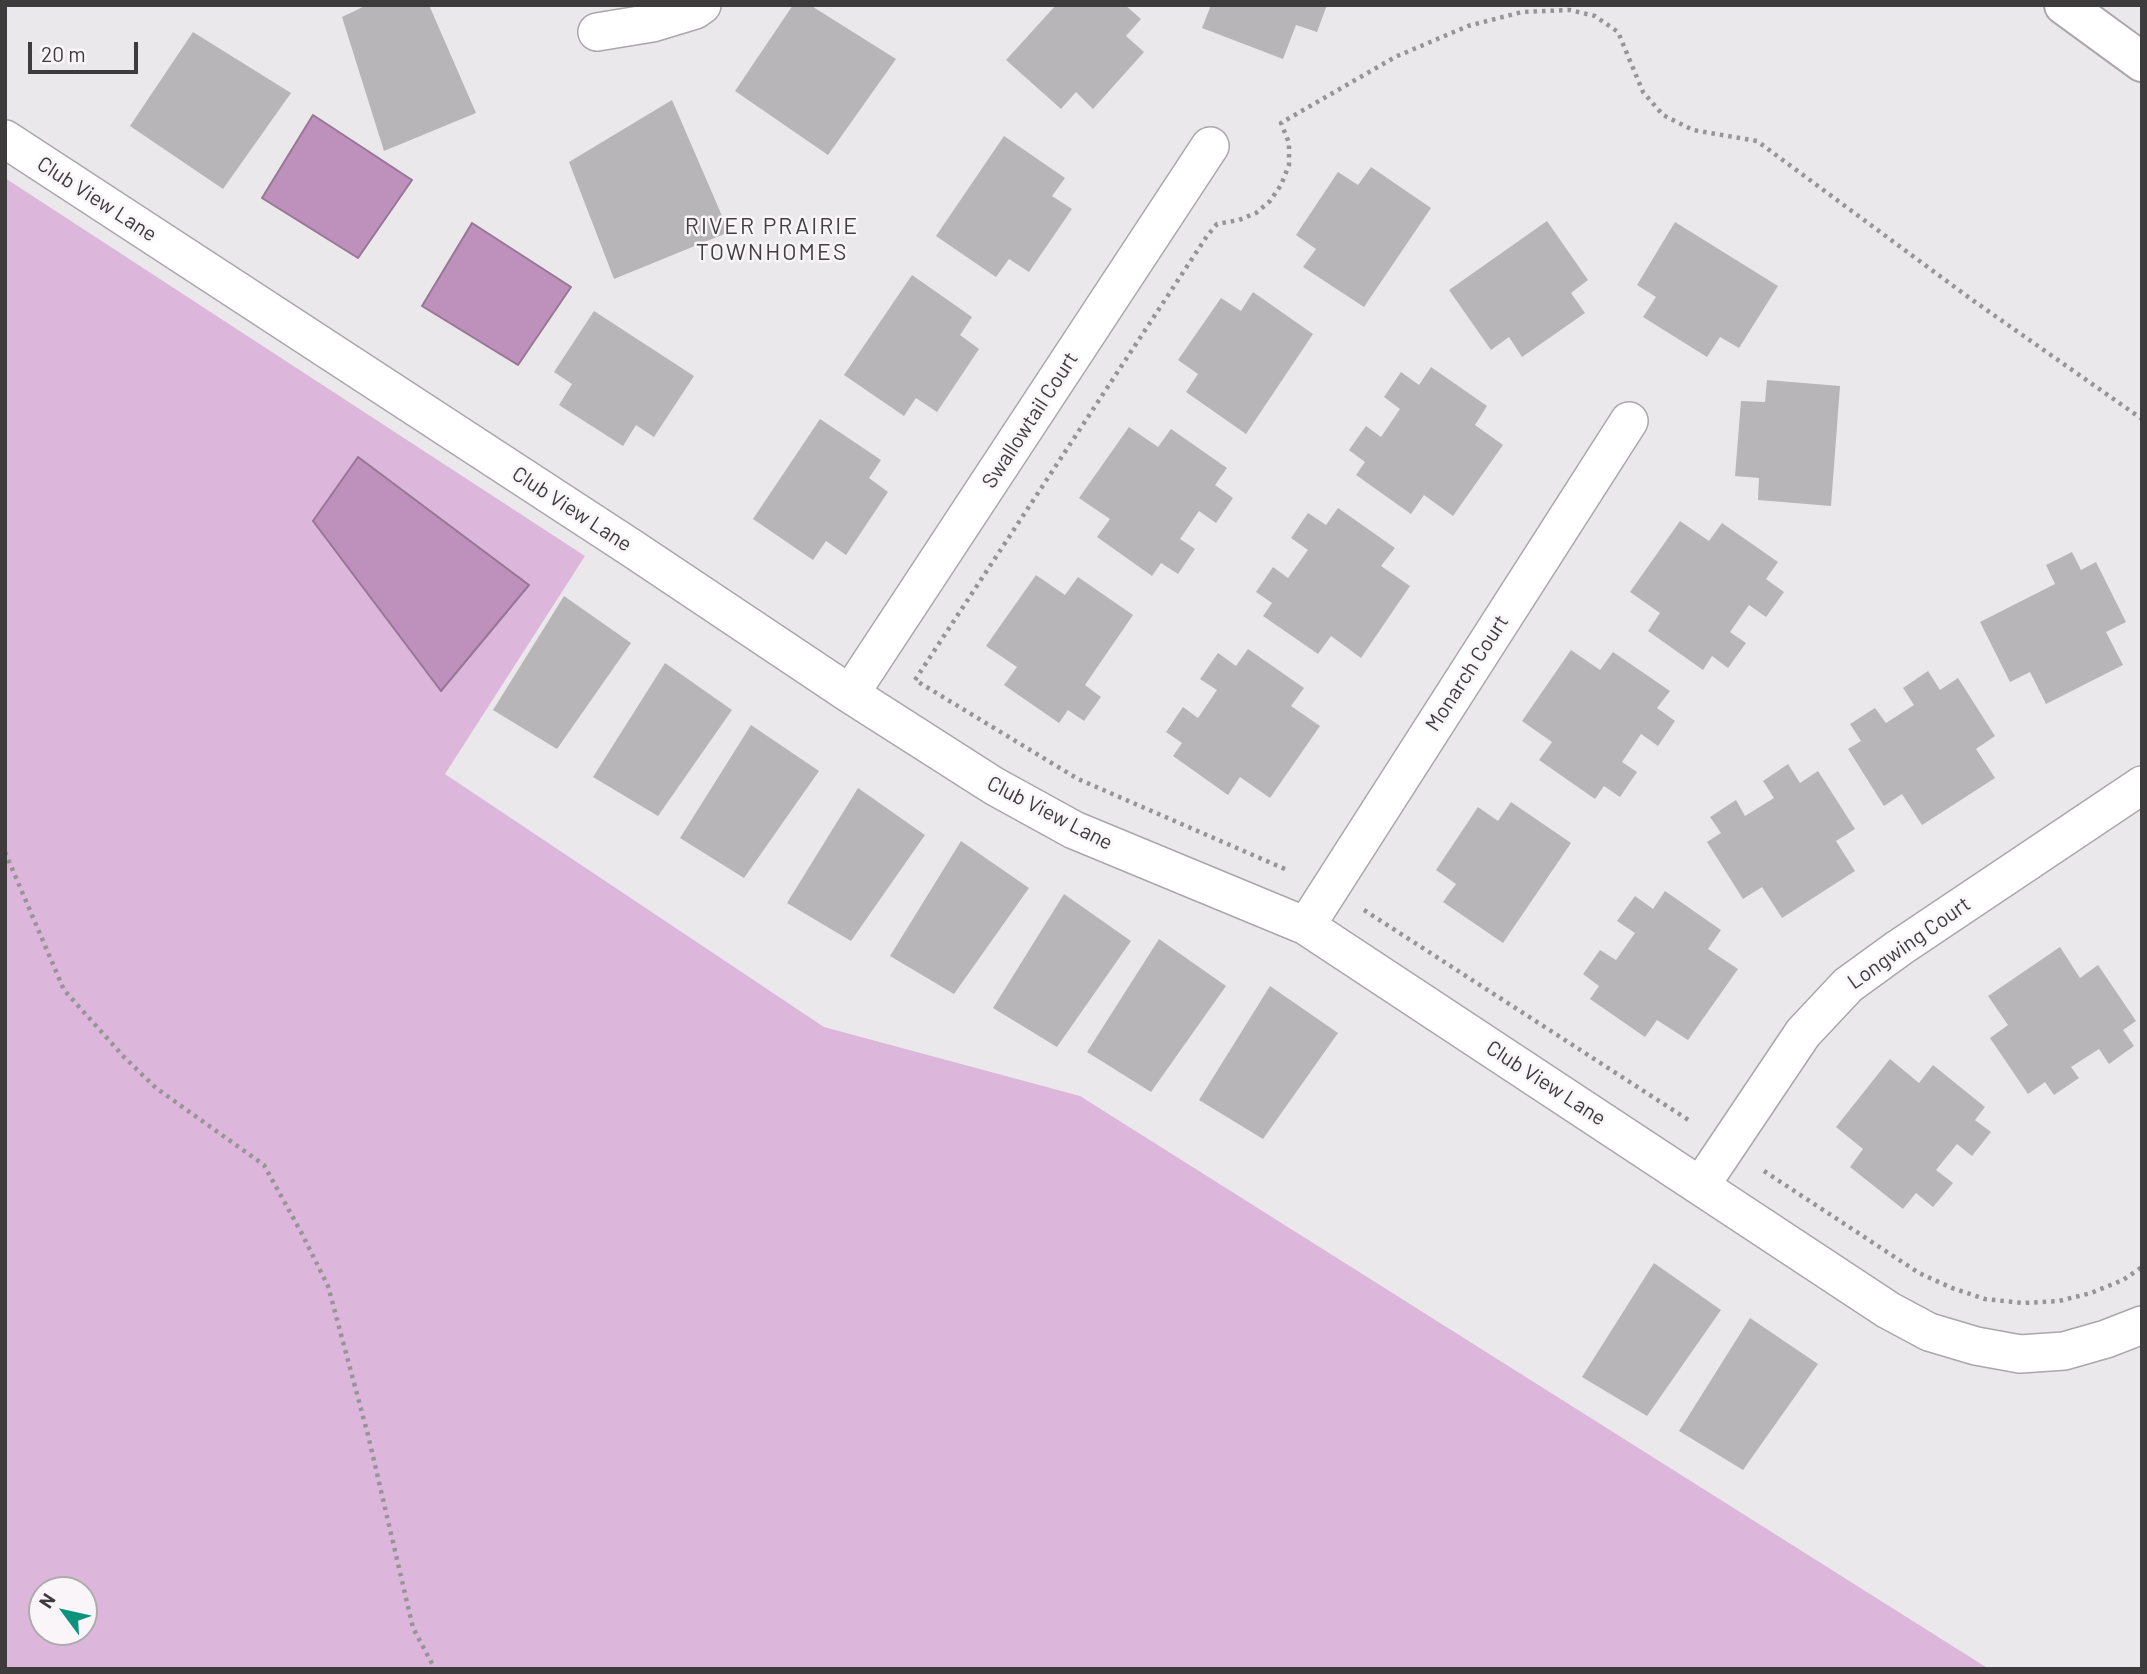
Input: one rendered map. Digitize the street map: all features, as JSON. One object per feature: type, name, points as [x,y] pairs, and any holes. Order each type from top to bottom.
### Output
[{"type":"highway","points":[[2064,5],[2142,62]]},
{"type":"street","points":[[597,32],[652,23],[695,10],[702,5]]},
{"type":"street","name":"Club View Lane","points":[[5,139],[994,786],[1074,830],[1306,926],[1888,1310],[1929,1332],[1976,1346],[2020,1354],[2064,1351],[2142,1325]]},
{"type":"street","name":"Swallowtail Court","points":[[850,694],[1210,146]]},
{"type":"street","name":"Monarch Court","points":[[1306,926],[1629,421]]},
{"type":"street","name":"Longwing Court","points":[[1701,1185],[1802,1033],[1848,985],[1910,940],[2142,785]]},
{"type":"path","points":[[1285,869],[1078,779],[915,680],[1207,236],[1217,224],[1256,213],[1270,201],[1281,185],[1289,165],[1289,143],[1280,123],[1395,57],[1468,26],[1522,12],[1570,10],[1595,16],[1618,32],[1643,92],[1663,115],[1693,130],[1757,142],[2142,419]]},
{"type":"path","points":[[5,852],[64,990],[124,1057],[156,1088],[264,1165],[301,1232],[328,1286],[368,1436],[413,1628],[435,1669]]},
{"type":"path","points":[[1364,910],[1690,1121]]},
{"type":"path","points":[[1764,1171],[1919,1273],[1985,1299],[2023,1303],[2059,1301],[2091,1293],[2123,1280],[2142,1267]]},
{"type":"shaded area","points":[[313,115],[412,180],[358,258],[262,198]]},
{"type":"shaded area","points":[[5,178],[585,556],[445,774],[824,1027],[1080,1096],[1989,1669],[5,1669]]},
{"type":"shaded area","points":[[472,223],[571,287],[518,365],[422,306]]},
{"type":"shaded area","points":[[358,457],[529,585],[441,691],[313,521]]},
{"type":"building","points":[[367,5],[429,5],[476,113],[384,151],[342,17]]},
{"type":"building","points":[[793,5],[810,5],[896,59],[828,155],[735,91]]},
{"type":"building","points":[[1056,5],[1125,5],[1141,19],[1126,36],[1144,52],[1093,109],[1076,92],[1061,109],[1006,60]]},
{"type":"building","points":[[1211,5],[1327,5],[1317,32],[1296,25],[1283,59],[1202,28]]},
{"type":"building","points":[[193,32],[291,93],[223,189],[130,126]]},
{"type":"building","points":[[672,100],[729,232],[614,279],[569,162]]},
{"type":"building","points":[[1004,136],[1065,178],[1052,196],[1072,209],[1029,272],[1009,259],[996,277],[936,236]]},
{"type":"building","points":[[1371,167],[1431,208],[1364,307],[1303,267],[1316,249],[1296,235],[1338,172],[1358,185]]},
{"type":"building","points":[[1547,221],[1588,280],[1571,293],[1585,313],[1522,357],[1509,337],[1491,350],[1449,290]]},
{"type":"building","points":[[1675,222],[1778,286],[1739,348],[1720,337],[1707,357],[1643,317],[1656,297],[1637,285]]},
{"type":"building","points":[[912,275],[972,317],[960,335],[979,349],[937,412],[916,398],[904,416],[844,375]]},
{"type":"building","points":[[1253,292],[1313,334],[1246,434],[1186,392],[1198,374],[1178,360],[1221,298],[1241,311]]},
{"type":"building","points":[[594,311],[694,376],[654,437],[636,425],[623,446],[559,405],[572,384],[554,372]]},
{"type":"building","points":[[1431,367],[1487,406],[1475,425],[1503,445],[1453,516],[1424,495],[1411,514],[1356,475],[1365,462],[1349,450],[1366,426],[1381,437],[1400,409],[1384,397],[1401,372],[1419,385]]},
{"type":"building","points":[[1767,380],[1840,386],[1831,506],[1758,500],[1759,478],[1735,476],[1741,401],[1765,402]]},
{"type":"building","points":[[820,419],[881,460],[869,478],[888,492],[846,555],[826,541],[813,560],[753,519]]},
{"type":"building","points":[[1129,427],[1158,447],[1171,429],[1227,468],[1215,485],[1233,498],[1216,523],[1199,511],[1180,539],[1195,549],[1178,574],[1161,563],[1152,576],[1097,537],[1110,519],[1079,498]]},
{"type":"building","points":[[1338,508],[1395,548],[1381,566],[1410,586],[1361,658],[1331,636],[1318,654],[1263,616],[1272,603],[1256,592],[1273,567],[1288,578],[1308,550],[1291,538],[1308,513],[1326,525]]},
{"type":"building","points":[[1680,521],[1709,541],[1722,523],[1778,562],[1766,579],[1784,592],[1766,617],[1749,605],[1730,632],[1746,643],[1728,668],[1712,656],[1703,670],[1648,631],[1660,613],[1630,592]]},
{"type":"building","points":[[2072,552],[2081,570],[2096,562],[2126,622],[2106,632],[2123,665],[2046,704],[2030,672],[2010,682],[1980,622],[2055,584],[2046,565]]},
{"type":"building","points":[[1036,575],[1065,595],[1078,577],[1133,615],[1085,685],[1101,697],[1084,721],[1068,710],[1059,723],[1004,685],[1017,667],[986,646]]},
{"type":"building","points":[[564,596],[631,643],[557,749],[493,710]]},
{"type":"building","points":[[1248,649],[1304,688],[1291,706],[1320,726],[1270,798],[1240,777],[1228,795],[1173,756],[1182,743],[1166,732],[1183,707],[1198,718],[1217,690],[1200,679],[1218,653],[1236,666]]},
{"type":"building","points":[[1571,650],[1600,670],[1613,652],[1670,691],[1657,708],[1675,721],[1658,746],[1641,734],[1622,762],[1637,772],[1620,797],[1604,786],[1595,799],[1539,760],[1552,742],[1522,721]]},
{"type":"building","points":[[665,663],[732,710],[658,816],[593,777]]},
{"type":"building","points":[[1928,671],[1940,690],[1958,678],[1995,736],[1976,749],[1995,778],[1922,825],[1902,794],[1884,806],[1848,749],[1861,741],[1850,724],[1875,708],[1886,723],[1914,705],[1903,688]]},
{"type":"building","points":[[751,725],[819,771],[744,878],[680,838]]},
{"type":"building","points":[[1788,764],[1800,783],[1818,771],[1855,829],[1836,841],[1855,871],[1782,918],[1762,887],[1743,899],[1707,842],[1721,833],[1710,817],[1736,800],[1745,816],[1774,798],[1763,781]]},
{"type":"building","points":[[858,788],[925,835],[851,941],[787,903]]},
{"type":"building","points":[[1511,802],[1571,843],[1503,943],[1443,902],[1456,884],[1436,870],[1478,807],[1498,821]]},
{"type":"building","points":[[961,841],[1029,888],[954,994],[890,956]]},
{"type":"building","points":[[1665,891],[1721,930],[1708,949],[1738,969],[1688,1040],[1657,1020],[1645,1037],[1590,999],[1599,986],[1583,974],[1600,950],[1616,960],[1635,933],[1617,921],[1635,896],[1653,909]]},
{"type":"building","points":[[1064,894],[1131,941],[1057,1047],[993,1008]]},
{"type":"building","points":[[1159,939],[1226,986],[1151,1092],[1087,1052]]},
{"type":"building","points":[[2060,947],[2080,978],[2098,965],[2136,1021],[2123,1030],[2134,1046],[2109,1064],[2099,1049],[2071,1067],[2079,1078],[2054,1095],[2045,1082],[2028,1094],[1990,1038],[2008,1025],[1988,996]]},
{"type":"building","points":[[1270,986],[1338,1033],[1263,1139],[1199,1100]]},
{"type":"building","points":[[1890,1059],[1919,1083],[1933,1065],[1985,1107],[1975,1120],[1991,1132],[1972,1156],[1957,1144],[1936,1170],[1953,1183],[1933,1207],[1916,1193],[1903,1209],[1850,1167],[1863,1149],[1836,1127]]},
{"type":"building","points":[[1654,1263],[1721,1310],[1647,1416],[1582,1377]]},
{"type":"building","points":[[1750,1318],[1818,1364],[1743,1470],[1679,1431]]},
{"type":"district","name":"RIVER PRAIRIE TOWNHOMES","points":[[772,239]]}]
